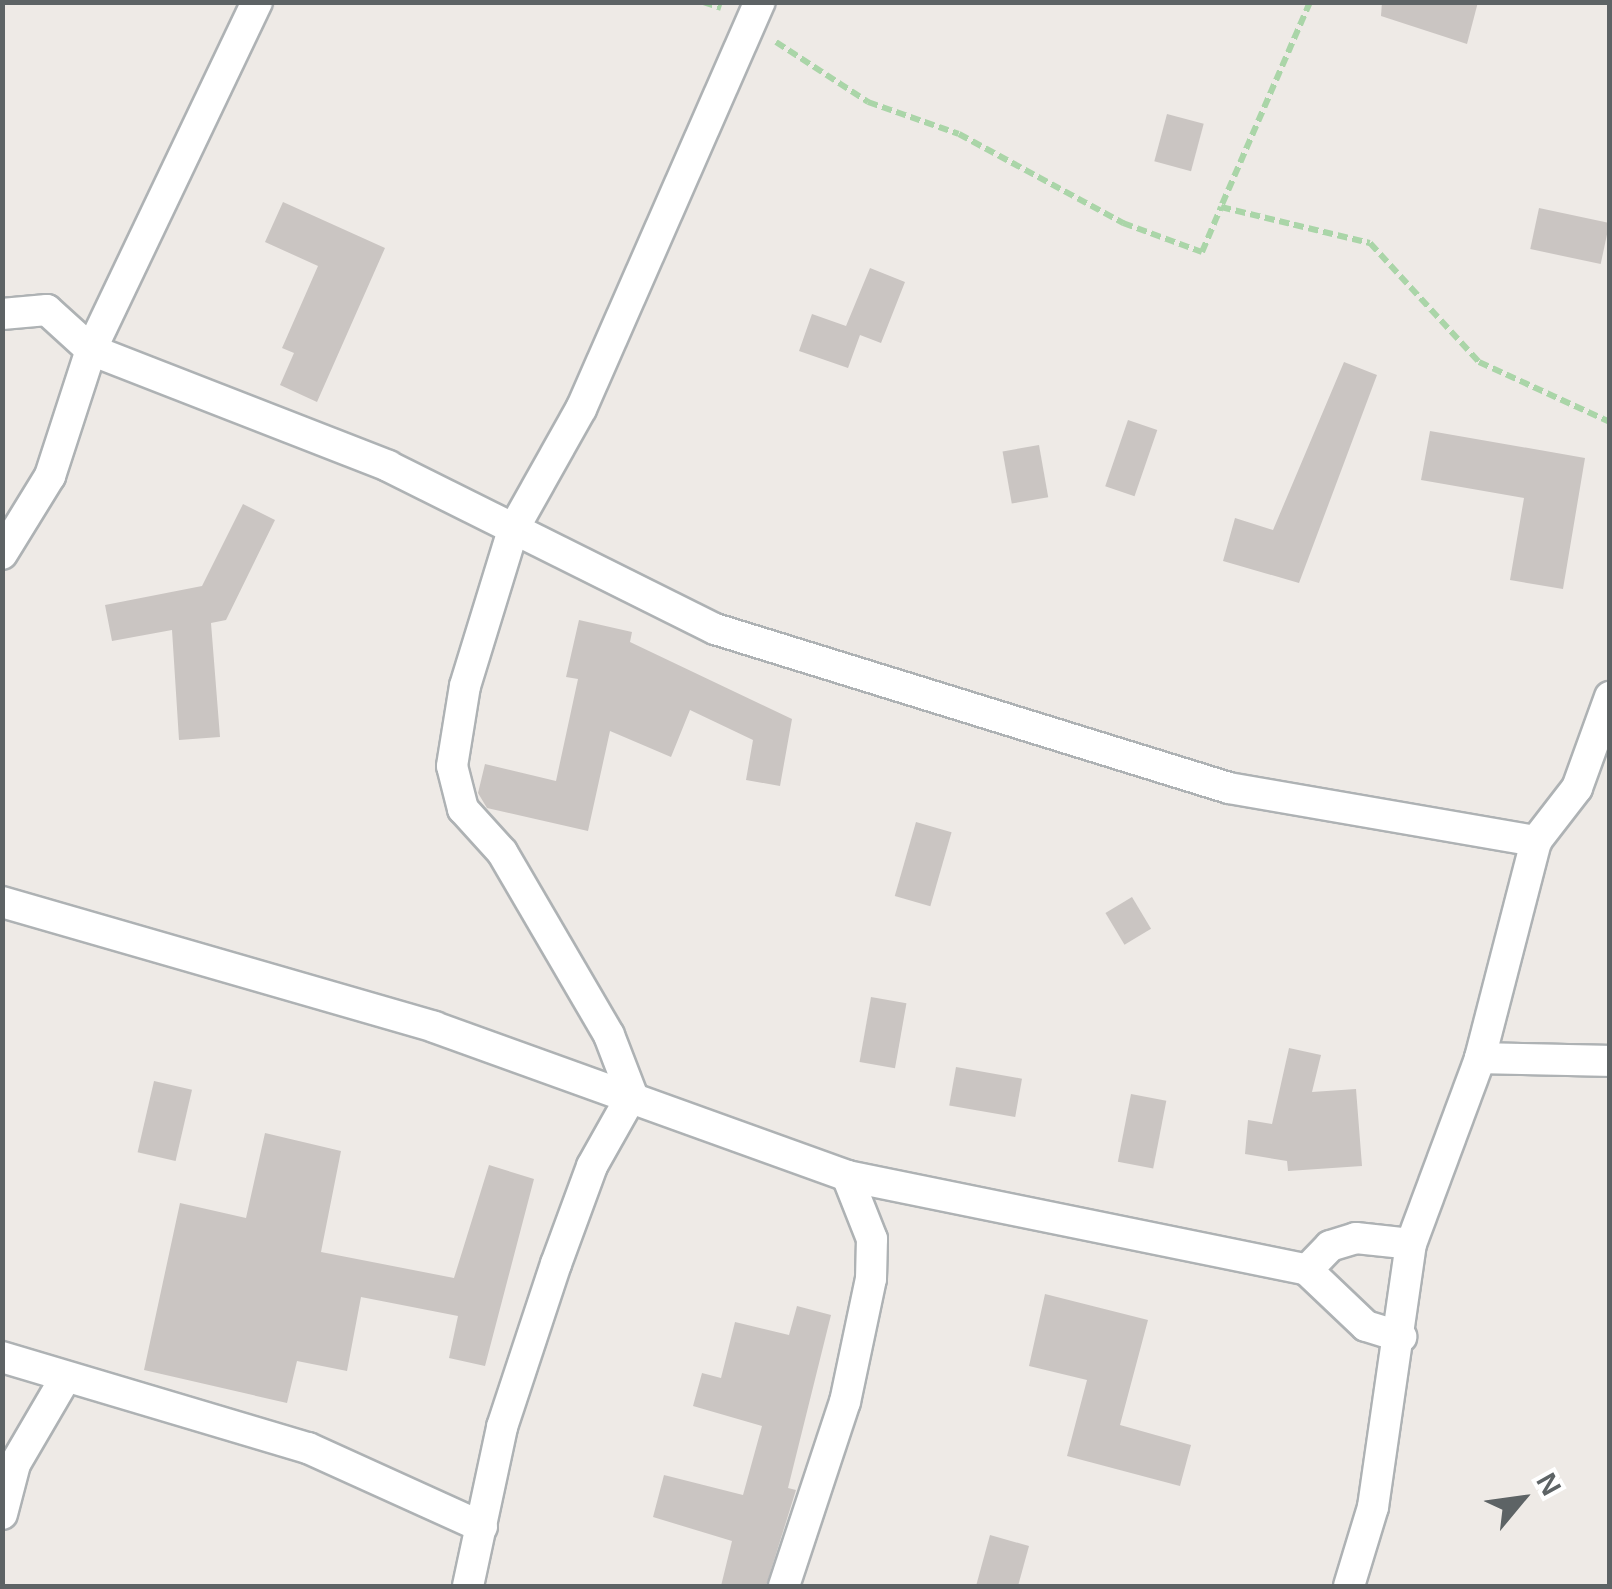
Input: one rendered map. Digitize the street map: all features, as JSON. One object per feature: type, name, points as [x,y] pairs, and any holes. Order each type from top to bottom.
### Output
[{"type":"street","points":[[2,554],[50,476],[91,350],[256,2]]},
{"type":"street","points":[[632,1095],[609,1035],[510,866],[463,809],[452,766],[465,686],[513,530],[582,409],[756,10]]},
{"type":"street","points":[[2,314],[46,310],[91,350],[388,466],[715,629],[945,706],[1230,788],[1536,841]]},
{"type":"street","points":[[1348,1586],[1373,1507],[1401,1338],[1411,1244],[1480,1058],[1536,841],[1577,788],[1610,697]]},
{"type":"street","points":[[2,902],[434,1027],[632,1095],[847,1176],[1306,1270],[1366,1326],[1401,1338]]},
{"type":"street","points":[[1480,1058],[1610,1061]]},
{"type":"street","points":[[468,1586],[502,1427],[556,1264],[592,1166],[632,1095]]},
{"type":"street","points":[[784,1586],[845,1402],[872,1279],[872,1239],[847,1176]]},
{"type":"street","points":[[1306,1270],[1356,1238],[1411,1244]]},
{"type":"street","points":[[2,1357],[64,1380],[308,1448],[482,1527]]},
{"type":"street","points":[[2,1514],[15,1464],[64,1380]]},
{"type":"path","points":[[703,2],[756,10],[790,56],[868,102],[959,134],[1123,223],[1202,252],[1310,2]]},
{"type":"path","points":[[1221,207],[1370,243],[1479,362],[1610,422]]},
{"type":"building","points":[[1382,2],[1478,2],[1467,44],[1381,16]]},
{"type":"building","points":[[1167,114],[1204,124],[1191,171],[1154,161]]},
{"type":"building","points":[[283,202],[385,248],[317,402],[280,385],[294,353],[282,348],[318,266],[265,242]]},
{"type":"building","points":[[1539,208],[1609,223],[1601,264],[1530,249]]},
{"type":"building","points":[[870,268],[905,282],[881,343],[860,335],[848,368],[799,351],[812,314],[846,326]]},
{"type":"building","points":[[1344,362],[1377,375],[1299,583],[1223,561],[1235,518],[1273,530]]},
{"type":"building","points":[[1128,420],[1157,430],[1135,496],[1105,486]]},
{"type":"building","points":[[1430,431],[1585,458],[1563,589],[1510,580],[1524,498],[1421,480]]},
{"type":"building","points":[[1039,445],[1048,497],[1012,504],[1003,451]]},
{"type":"building","points":[[243,504],[275,520],[226,620],[211,623],[220,737],[179,740],[172,630],[112,641],[105,605],[202,586]]},
{"type":"building","points":[[579,620],[632,632],[630,642],[792,719],[780,786],[746,780],[753,740],[690,710],[671,757],[610,731],[588,831],[487,808],[478,793],[485,764],[556,781],[578,679],[566,677]]},
{"type":"building","points":[[916,822],[952,832],[930,906],[895,896]]},
{"type":"building","points":[[1132,897],[1151,929],[1124,945],[1105,913]]},
{"type":"building","points":[[871,997],[906,1003],[895,1068],[860,1062]]},
{"type":"building","points":[[1289,1048],[1321,1055],[1312,1092],[1356,1089],[1362,1166],[1288,1171],[1287,1161],[1245,1154],[1248,1120],[1272,1124]]},
{"type":"building","points":[[956,1067],[1022,1079],[1015,1117],[949,1105]]},
{"type":"building","points":[[154,1081],[192,1090],[176,1161],[138,1152]]},
{"type":"building","points":[[1131,1094],[1166,1101],[1153,1169],[1118,1162]]},
{"type":"building","points":[[265,1133],[341,1151],[321,1252],[454,1278],[489,1165],[534,1179],[485,1366],[449,1358],[458,1316],[361,1297],[347,1371],[297,1361],[287,1403],[144,1370],[180,1203],[246,1218]]},
{"type":"building","points":[[1045,1294],[1148,1320],[1120,1425],[1191,1445],[1180,1486],[1067,1456],[1087,1380],[1029,1366]]},
{"type":"building","points":[[797,1306],[831,1315],[788,1488],[796,1490],[766,1586],[721,1586],[732,1541],[653,1517],[664,1475],[743,1495],[762,1426],[693,1406],[702,1373],[721,1378],[735,1322],[789,1335]]},
{"type":"building","points":[[990,1535],[1029,1546],[1018,1586],[976,1586]]}]
